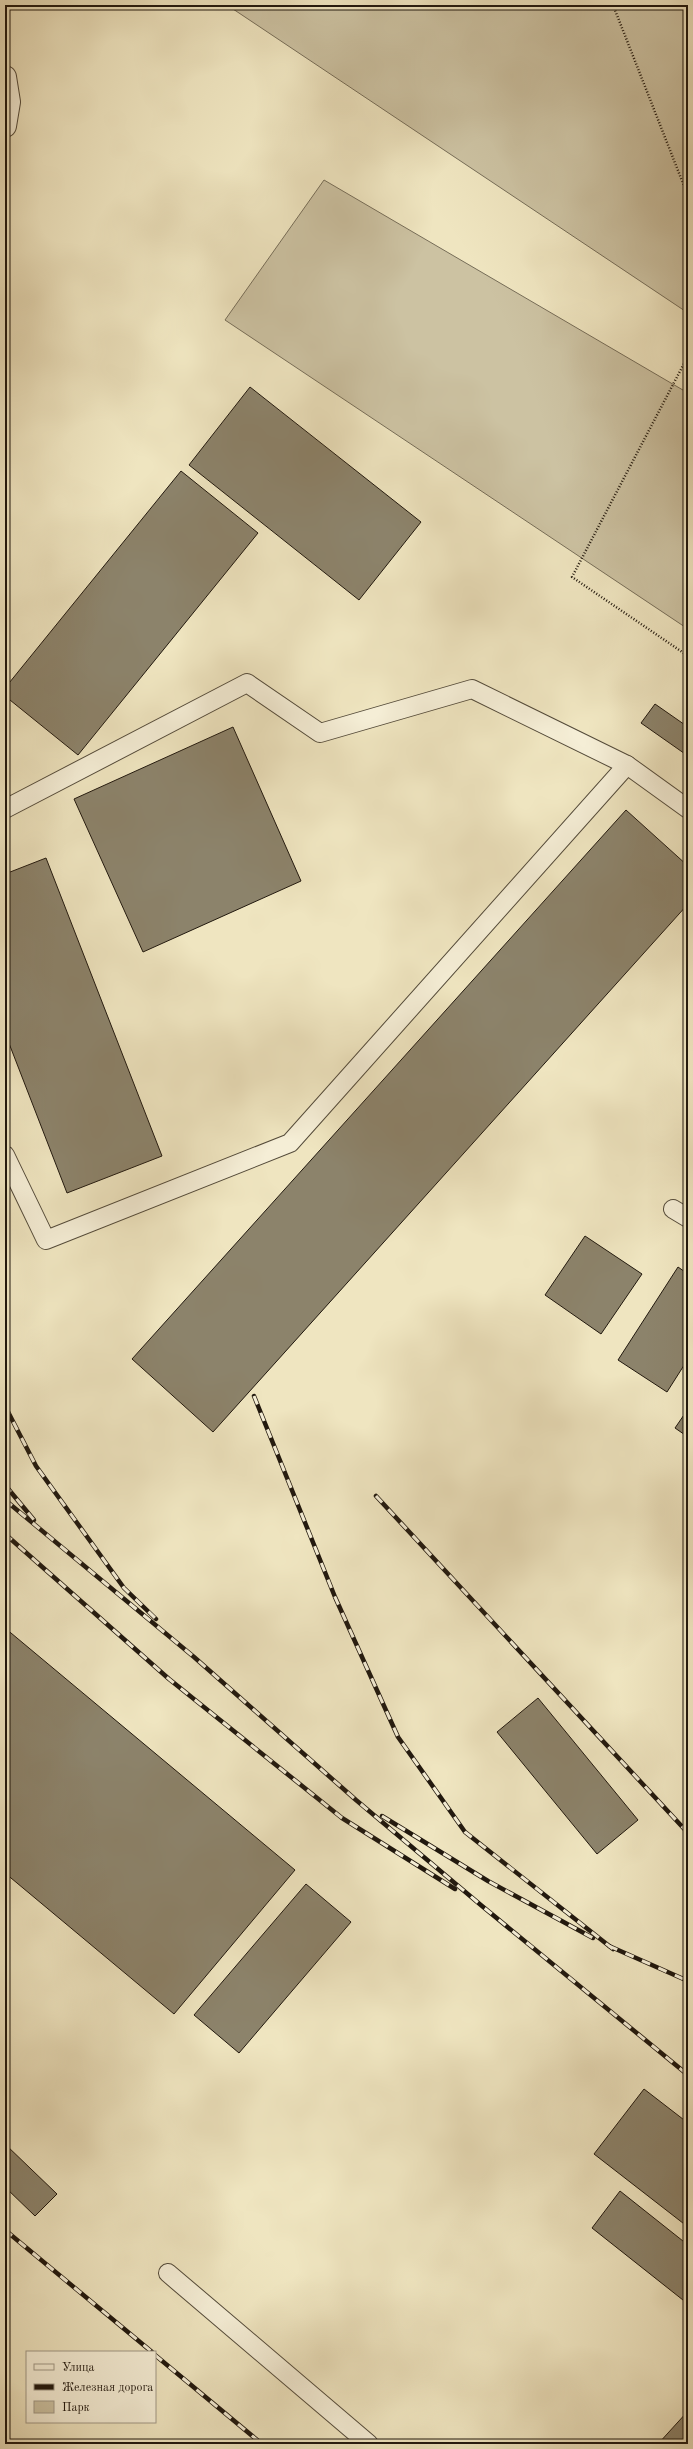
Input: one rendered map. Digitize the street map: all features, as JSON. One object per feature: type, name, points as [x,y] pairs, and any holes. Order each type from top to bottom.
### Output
[{"type":"street","points":[[5,77],[9,102],[5,126]]},
{"type":"lane","points":[[5,809],[247,683],[320,733],[472,689],[627,765],[688,809]]},
{"type":"lane","points":[[5,1155],[46,1240],[290,1143],[627,765]]},
{"type":"lane","points":[[168,2273],[369,2444]]},
{"type":"path","points":[[613,5],[688,196]]},
{"type":"path","points":[[688,356],[572,577],[688,656]]},
{"type":"green space","points":[[227,5],[688,5],[688,313]]},
{"type":"green space","points":[[324,180],[688,393],[688,629],[225,320]]},
{"type":"building","points":[[250,387],[421,522],[359,600],[189,465]]},
{"type":"building","points":[[181,471],[258,533],[78,755],[5,696],[5,688]]},
{"type":"building","points":[[655,704],[688,727],[688,756],[641,723]]},
{"type":"building","points":[[233,727],[301,881],[143,952],[74,799]]},
{"type":"building","points":[[626,810],[688,866],[688,904],[213,1432],[132,1359]]},
{"type":"building","points":[[46,858],[162,1156],[67,1193],[5,1033],[5,874]]},
{"type":"building","points":[[585,1236],[642,1274],[601,1334],[545,1295]]},
{"type":"building","points":[[678,1267],[688,1274],[688,1359],[667,1392],[618,1360]]},
{"type":"building","points":[[688,1409],[688,1437],[675,1428]]},
{"type":"building","points":[[5,1628],[295,1870],[174,2014],[5,1873]]},
{"type":"building","points":[[538,1698],[638,1820],[597,1854],[497,1732]]},
{"type":"building","points":[[306,1884],[351,1922],[239,2053],[194,2015]]},
{"type":"building","points":[[644,2089],[688,2123],[688,2227],[594,2154]]},
{"type":"building","points":[[5,2144],[57,2194],[35,2216],[5,2187]]},
{"type":"building","points":[[620,2191],[688,2245],[688,2304],[592,2228]]},
{"type":"building","points":[[688,2411],[688,2444],[658,2444]]},
{"type":"railway","points":[[254,1396],[335,1597],[398,1737],[465,1832],[613,1949]]},
{"type":"railway","points":[[5,1406],[36,1466],[124,1588],[156,1619]]},
{"type":"railway","points":[[5,1485],[34,1520]]},
{"type":"railway","points":[[376,1496],[688,1833]]},
{"type":"railway","points":[[5,1500],[194,1657],[356,1800],[482,1906],[688,2075]]},
{"type":"railway","points":[[5,1534],[169,1679],[342,1818],[455,1889]]},
{"type":"railway","points":[[382,1816],[488,1881],[593,1938]]},
{"type":"railway","points":[[609,1946],[688,1981]]},
{"type":"railway","points":[[5,2230],[151,2351]]},
{"type":"railway","points":[[156,2356],[262,2444]]}]
